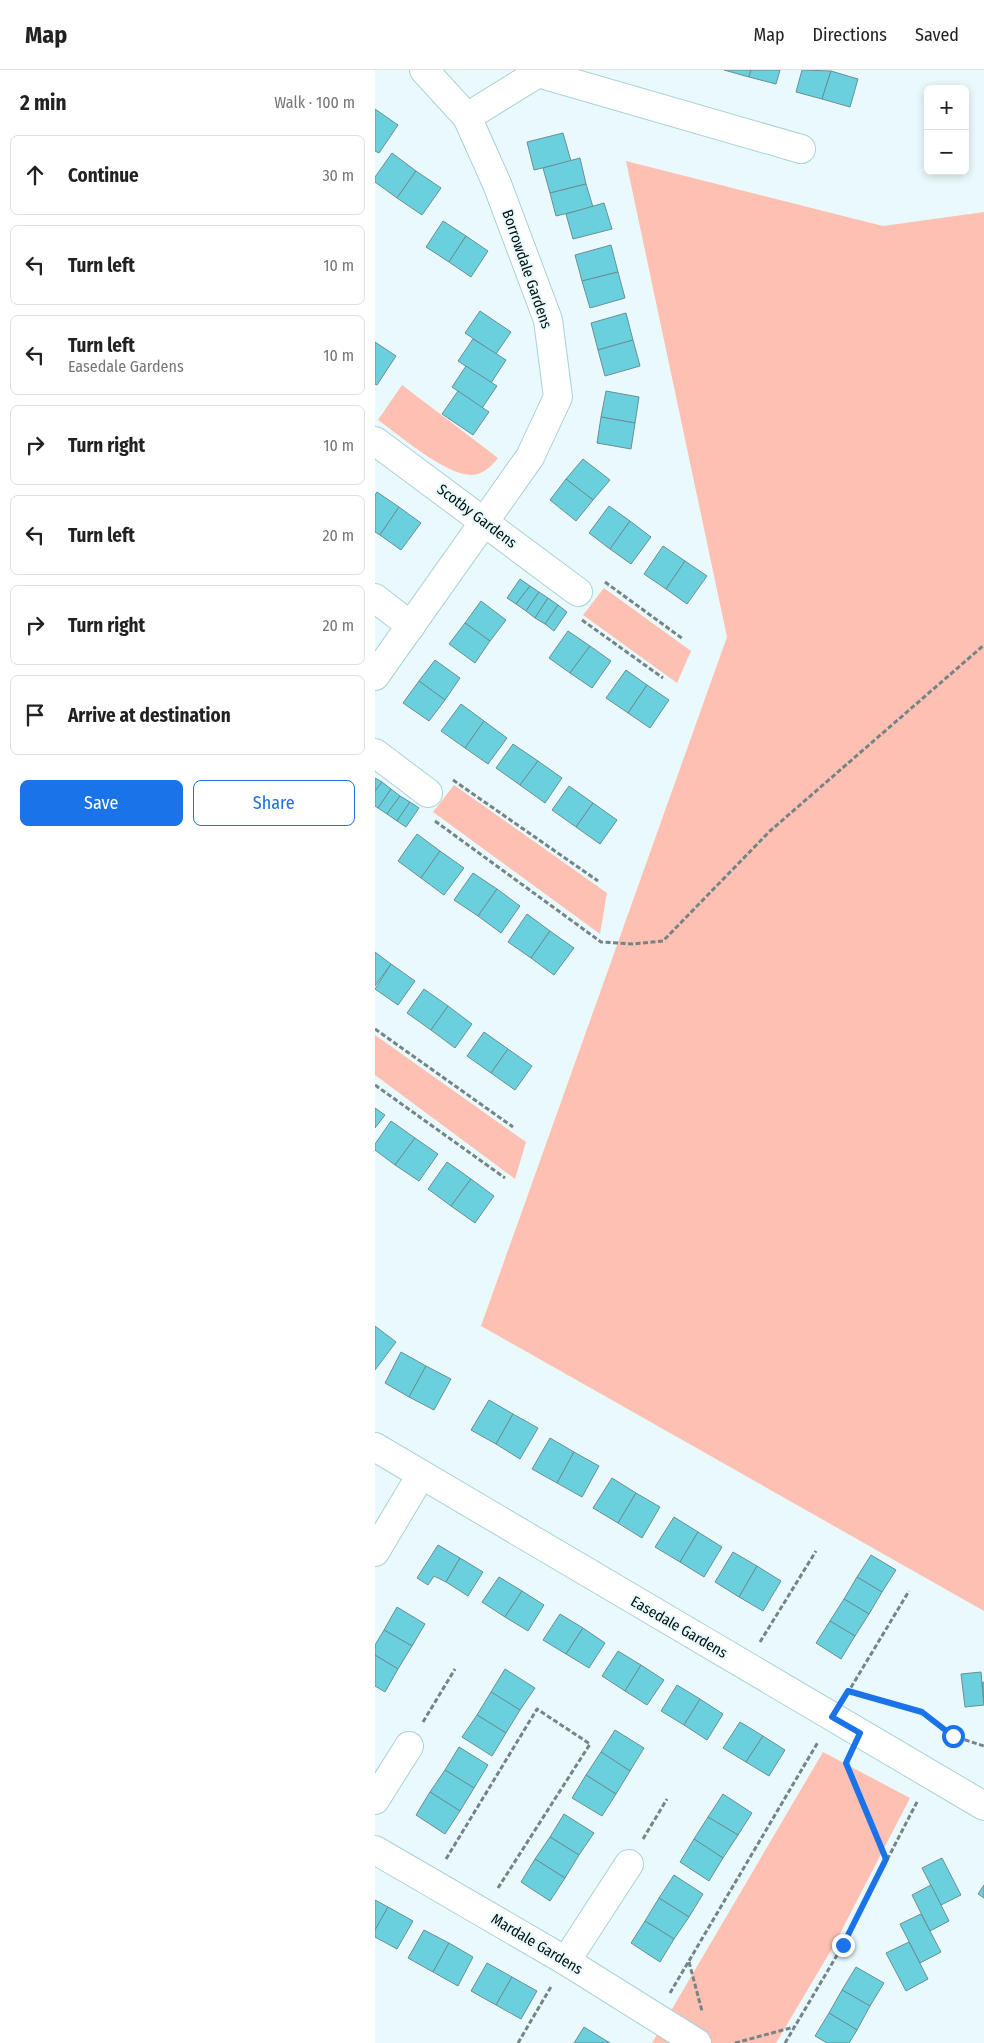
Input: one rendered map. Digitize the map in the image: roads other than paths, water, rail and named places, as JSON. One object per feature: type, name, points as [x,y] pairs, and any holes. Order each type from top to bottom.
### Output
[{"type":"street","name":"Borrowdale Gardens","points":[[375,676],[530,456],[558,398],[548,320],[497,184],[467,116],[424,70]]},
{"type":"street","points":[[467,116],[538,73],[801,149]]},
{"type":"street","name":"Scotby Gardens","points":[[375,441],[578,592]]},
{"type":"street","points":[[375,598],[411,626]]},
{"type":"street","points":[[375,753],[428,793]]},
{"type":"street","name":"Easedale Gardens","points":[[375,1447],[984,1806]]},
{"type":"street","points":[[375,1552],[421,1475]]},
{"type":"street","points":[[375,1800],[409,1746]]},
{"type":"street","name":"Mardale Gardens","points":[[375,1850],[566,1961],[697,2043]]},
{"type":"street","points":[[566,1961],[629,1864]]}]
